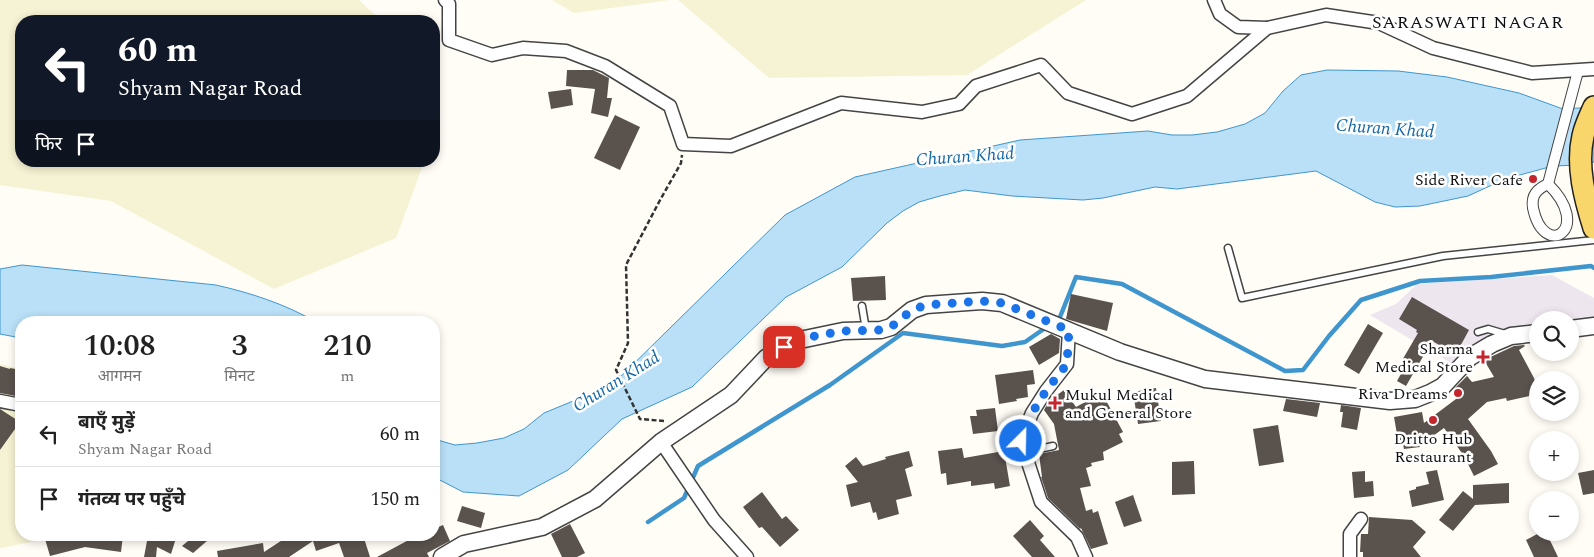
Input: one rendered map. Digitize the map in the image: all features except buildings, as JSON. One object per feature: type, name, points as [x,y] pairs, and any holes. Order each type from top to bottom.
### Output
[{"type":"main road","points":[[1594,107],[1583,136],[1581,168],[1594,228]]},
{"type":"street","points":[[445,0],[449,4],[449,40],[492,55],[523,48],[566,52],[605,66],[670,106],[683,144],[731,146],[841,103],[922,112],[959,104],[976,86],[1041,65],[1068,93],[1132,114],[1187,96],[1266,28]]},
{"type":"street","points":[[1214,0],[1220,14],[1238,27],[1266,28],[1326,15],[1379,23],[1432,48],[1532,73],[1594,69]]},
{"type":"street","points":[[1548,184],[1564,199],[1574,215],[1575,222],[1572,230],[1565,235],[1554,235],[1544,230],[1532,206],[1534,194],[1548,184],[1578,71]]},
{"type":"street","points":[[442,557],[464,544],[542,526],[595,499],[661,442],[732,395],[773,353],[794,341],[843,331],[882,330],[891,327],[912,310],[926,305],[982,301],[1002,303],[1120,352],[1205,379],[1390,401],[1415,399],[1430,393],[1443,386],[1470,357],[1492,344],[1511,336],[1529,334]]},
{"type":"street","points":[[1579,328],[1594,326]]},
{"type":"street","points":[[1069,330],[1067,364],[1032,413],[1021,441],[1041,502],[1077,538],[1086,557]]},
{"type":"street","points":[[0,401],[15,404]]},
{"type":"street","points":[[661,442],[714,520],[748,557]]},
{"type":"street","points":[[1350,557],[1350,534],[1361,519]]},
{"type":"lane","points":[[1228,248],[1242,298],[1443,256],[1594,240]]},
{"type":"lane","points":[[862,306],[866,330]]},
{"type":"lane","points":[[1478,332],[1488,330],[1511,336]]},
{"type":"lane","points":[[1025,452],[1053,446]]},
{"type":"path","points":[[640,418],[616,370],[628,343],[626,265],[681,163],[683,144]]},
{"type":"shaded area","points":[[0,0],[359,0],[375,15],[15,15],[15,167],[422,167],[396,238],[274,289],[111,201],[0,185]]},
{"type":"shaded area","points":[[552,0],[671,0],[574,13]]},
{"type":"shaded area","points":[[678,0],[1086,0],[967,75],[769,78]]},
{"type":"shaded area","points":[[1552,275],[1594,298],[1594,319],[1579,321],[1579,311],[1529,311],[1529,326],[1474,343],[1454,365],[1370,315],[1396,304],[1417,284]]},
{"type":"shaded area","points":[[0,364],[15,368],[15,541],[37,541],[0,547]]},
{"type":"water","name":"Churan Khad","points":[[1327,70],[1398,71],[1447,77],[1519,93],[1563,109],[1594,107],[1594,162],[1580,165],[1553,166],[1505,179],[1468,196],[1420,206],[1395,207],[1375,202],[1316,171],[1177,189],[1155,187],[1103,198],[1083,200],[1012,196],[965,190],[940,196],[919,202],[903,211],[887,223],[842,267],[786,297],[692,387],[622,419],[568,470],[519,496],[463,492],[440,480],[440,441],[455,445],[504,438],[524,429],[544,413],[612,385],[785,215],[855,177],[1020,140],[1148,131],[1172,135],[1217,132],[1245,124],[1265,113],[1283,91],[1301,75]]},
{"type":"water","points":[[22,265],[216,285],[268,300],[304,316],[15,316],[15,337],[0,334],[0,269]]},
{"type":"waterway","points":[[1056,320],[1060,317],[1076,277],[1122,284],[1285,371],[1303,370],[1329,336],[1361,300],[1420,281],[1491,277],[1591,266],[1594,268]]},
{"type":"waterway","points":[[648,522],[684,498],[698,466],[830,385],[903,333],[1002,346],[1025,342],[1048,326]]},
{"type":"place","name":"Side River Cafe","points":[[1533,179]]},
{"type":"place","name":"Sharma Medical Store","points":[[1483,357]]},
{"type":"place","name":"Riva Dreams","points":[[1458,393]]},
{"type":"place","name":"Mukul Medical and General Store","points":[[1055,403]]},
{"type":"place","name":"Dritto Hub Restaurant","points":[[1433,420]]},
{"type":"district","name":"SARASWATI NAGAR","points":[[1468,22]]},
{"type":"route","points":[[784,347],[804,338],[843,331],[882,330],[891,327],[912,310],[926,305],[982,301],[1002,303],[1069,330],[1067,364],[1032,413],[1021,441]]}]
